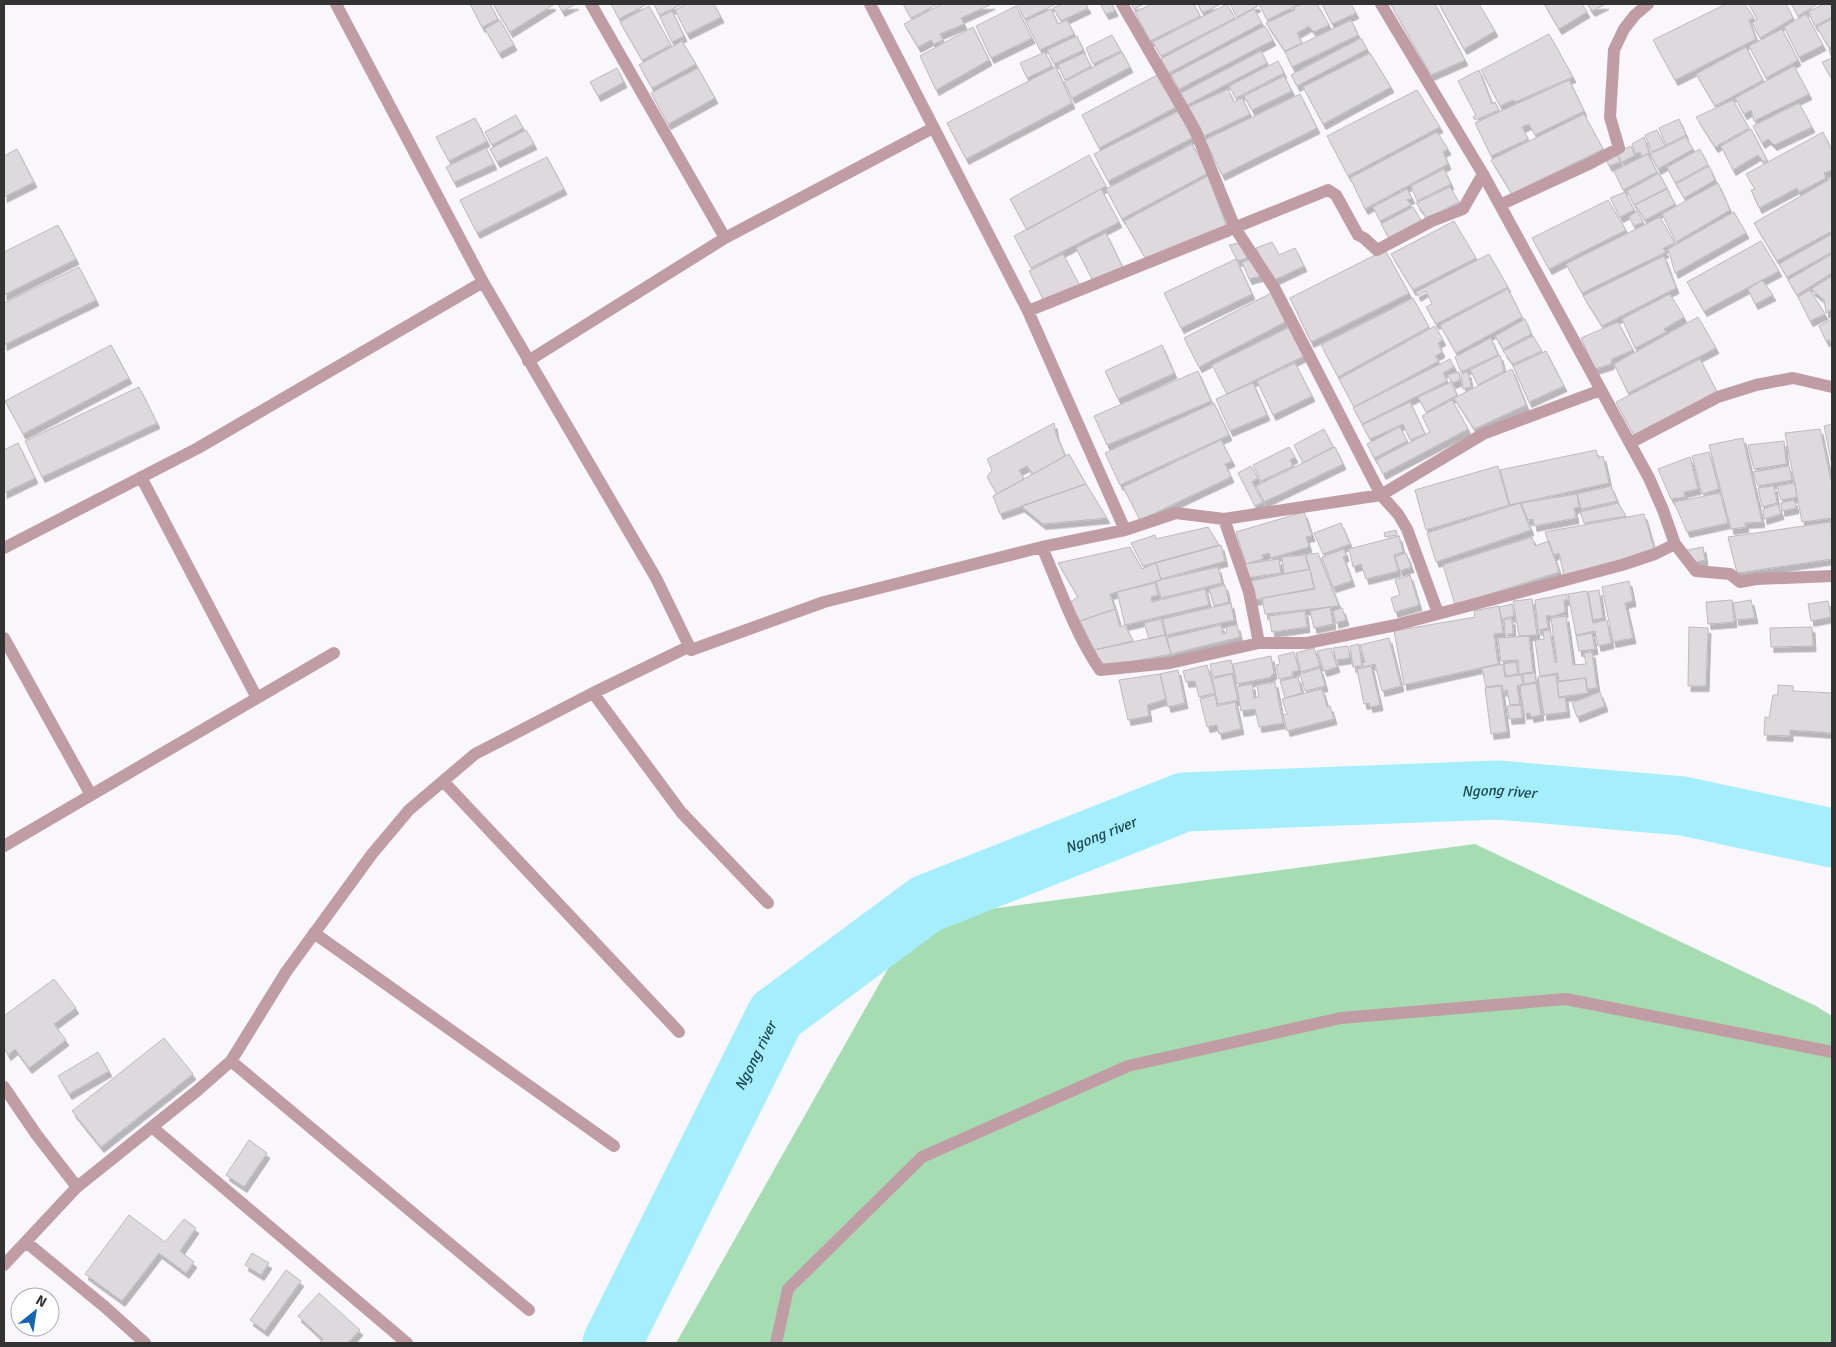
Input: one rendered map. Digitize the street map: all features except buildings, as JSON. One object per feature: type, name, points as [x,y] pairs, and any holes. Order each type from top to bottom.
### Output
[{"type":"street","points":[[336,4],[483,282],[656,578],[691,650]]},
{"type":"street","points":[[591,4],[726,238]]},
{"type":"street","points":[[870,4],[1028,311],[1125,530]]},
{"type":"street","points":[[1122,4],[1195,130],[1235,228],[1275,289],[1381,495],[1398,514],[1407,529],[1438,614]]},
{"type":"street","points":[[1381,4],[1500,204],[1630,443],[1660,502],[1675,544],[1696,572],[1730,574],[1740,582],[1756,579],[1832,576]]},
{"type":"street","points":[[1500,204],[1619,148],[1610,117],[1614,50],[1624,29],[1648,4]]},
{"type":"street","points":[[528,361],[726,238],[933,128]]},
{"type":"street","points":[[1028,311],[1328,190],[1336,195],[1358,235],[1377,250],[1432,221],[1463,210],[1483,174]]},
{"type":"street","points":[[4,548],[198,448],[483,282]]},
{"type":"street","points":[[1630,443],[1718,397],[1756,385],[1793,378],[1832,387]]},
{"type":"street","points":[[4,1265],[76,1187],[231,1061],[286,972],[372,854],[403,818],[475,754],[593,693],[688,647],[691,650],[824,602],[1042,547],[1125,530],[1176,513],[1224,519],[1381,495],[1483,434],[1601,390]]},
{"type":"street","points":[[141,477],[257,698]]},
{"type":"street","points":[[1224,519],[1250,592],[1259,643]]},
{"type":"street","points":[[1042,547],[1071,616],[1091,657],[1100,670],[1170,663],[1259,643],[1307,643],[1396,625],[1622,565],[1655,554],[1675,544]]},
{"type":"street","points":[[4,638],[91,795]]},
{"type":"street","points":[[4,846],[334,653]]},
{"type":"street","points":[[593,693],[681,812],[768,904]]},
{"type":"street","points":[[443,781],[679,1032]]},
{"type":"street","points":[[314,933],[614,1146]]},
{"type":"street","points":[[776,1343],[788,1289],[922,1156],[1128,1066],[1340,1018],[1566,1000],[1832,1052]]},
{"type":"street","points":[[231,1061],[529,1310]]},
{"type":"street","points":[[4,1087],[76,1187]]},
{"type":"street","points":[[152,1127],[407,1343]]},
{"type":"street","points":[[26,1242],[145,1343]]},
{"type":"green space","points":[[1475,844],[1816,1006],[1832,1016],[1832,1343],[676,1343],[916,919]]},
{"type":"waterway","name":"Ngong river","points":[[612,1343],[776,1015],[926,904],[1184,802],[1498,790],[1683,806],[1832,838]]}]
